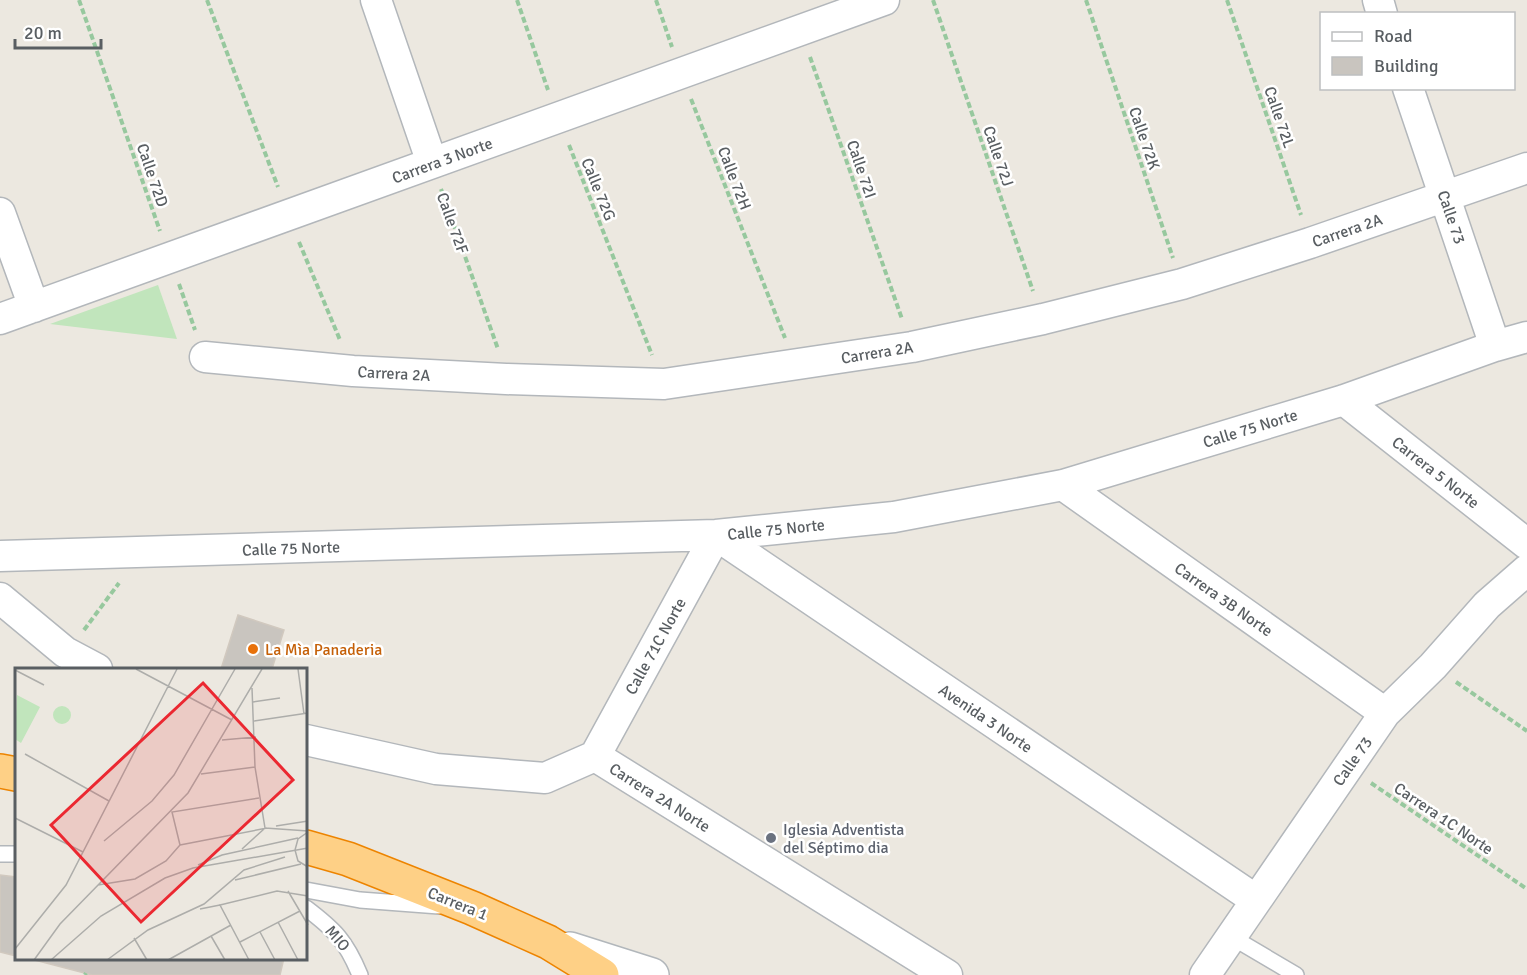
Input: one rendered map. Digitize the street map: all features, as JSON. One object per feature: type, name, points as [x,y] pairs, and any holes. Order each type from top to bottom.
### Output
[{"type":"highway","points":[[0,771],[15,774]]},
{"type":"highway","name":"Carrera 1","points":[[308,848],[348,859],[472,908],[548,942],[602,975]]},
{"type":"street","points":[[376,0],[432,163]]},
{"type":"street","name":"Carrera 3 Norte","points":[[0,319],[884,0]]},
{"type":"street","name":"Calle 73","points":[[1409,90],[1495,346]]},
{"type":"street","name":"Carrera 2A","points":[[205,357],[353,371],[664,384],[912,347],[1043,319],[1182,284],[1310,243],[1527,168]]},
{"type":"street","points":[[0,213],[34,307]]},
{"type":"street","name":"Calle 75 Norte","points":[[0,556],[716,535],[894,517],[1063,485],[1344,400],[1495,346],[1527,337]]},
{"type":"street","name":"Carrera 5 Norte","points":[[1344,400],[1527,544]]},
{"type":"street","name":"Carrera 3B Norte","points":[[1063,485],[1385,713]]},
{"type":"street","name":"Calle 71C Norte","points":[[595,756],[716,535]]},
{"type":"street","name":"Avenida 3 Norte","points":[[716,535],[1256,900]]},
{"type":"street","name":"Calle 73","points":[[1205,975],[1385,713],[1433,666],[1487,605],[1527,570]]},
{"type":"street","points":[[0,598],[65,652],[95,668]]},
{"type":"street","name":"Carrera 2A Norte","points":[[308,740],[436,769],[545,778],[595,756],[947,975]]},
{"type":"street","points":[[548,942],[652,975]]},
{"type":"lane","points":[[308,890],[360,900],[472,908]]},
{"type":"lane","name":"MIO","points":[[308,910],[332,928],[351,952],[360,975]]},
{"type":"lane","points":[[1230,936],[1296,975]]},
{"type":"path","name":"Calle 72D","points":[[79,0],[205,357]]},
{"type":"path","name":"Calle 72G","points":[[517,0],[558,118],[664,384]]},
{"type":"path","name":"Calle 72H","points":[[656,0],[681,73],[795,364]]},
{"type":"path","name":"Calle 72J","points":[[933,0],[1043,319]]},
{"type":"path","name":"Calle 72K","points":[[1086,0],[1182,284]]},
{"type":"path","name":"Calle 72L","points":[[1227,0],[1310,243]]},
{"type":"path","name":"Calle 72I","points":[[801,30],[912,347]]},
{"type":"path","name":"Calle 72F","points":[[432,163],[498,349],[506,379]]},
{"type":"path","points":[[1433,666],[1527,731]]},
{"type":"path","name":"Carrera 1C Norte","points":[[1348,768],[1527,889]]},
{"type":"green space","points":[[158,285],[177,339],[50,324]]},
{"type":"building","name":"La Mìa Panaderia","points":[[238,615],[284,630],[272,668],[221,668]]},
{"type":"building","points":[[0,875],[15,877],[15,956],[0,952]]},
{"type":"building","points":[[35,960],[284,960],[280,975],[92,975]]},
{"type":"place","name":"La Mìa Panaderia","points":[[253,649]]},
{"type":"place","name":"Iglesia Adventista del Séptimo dia","points":[[771,838]]}]
